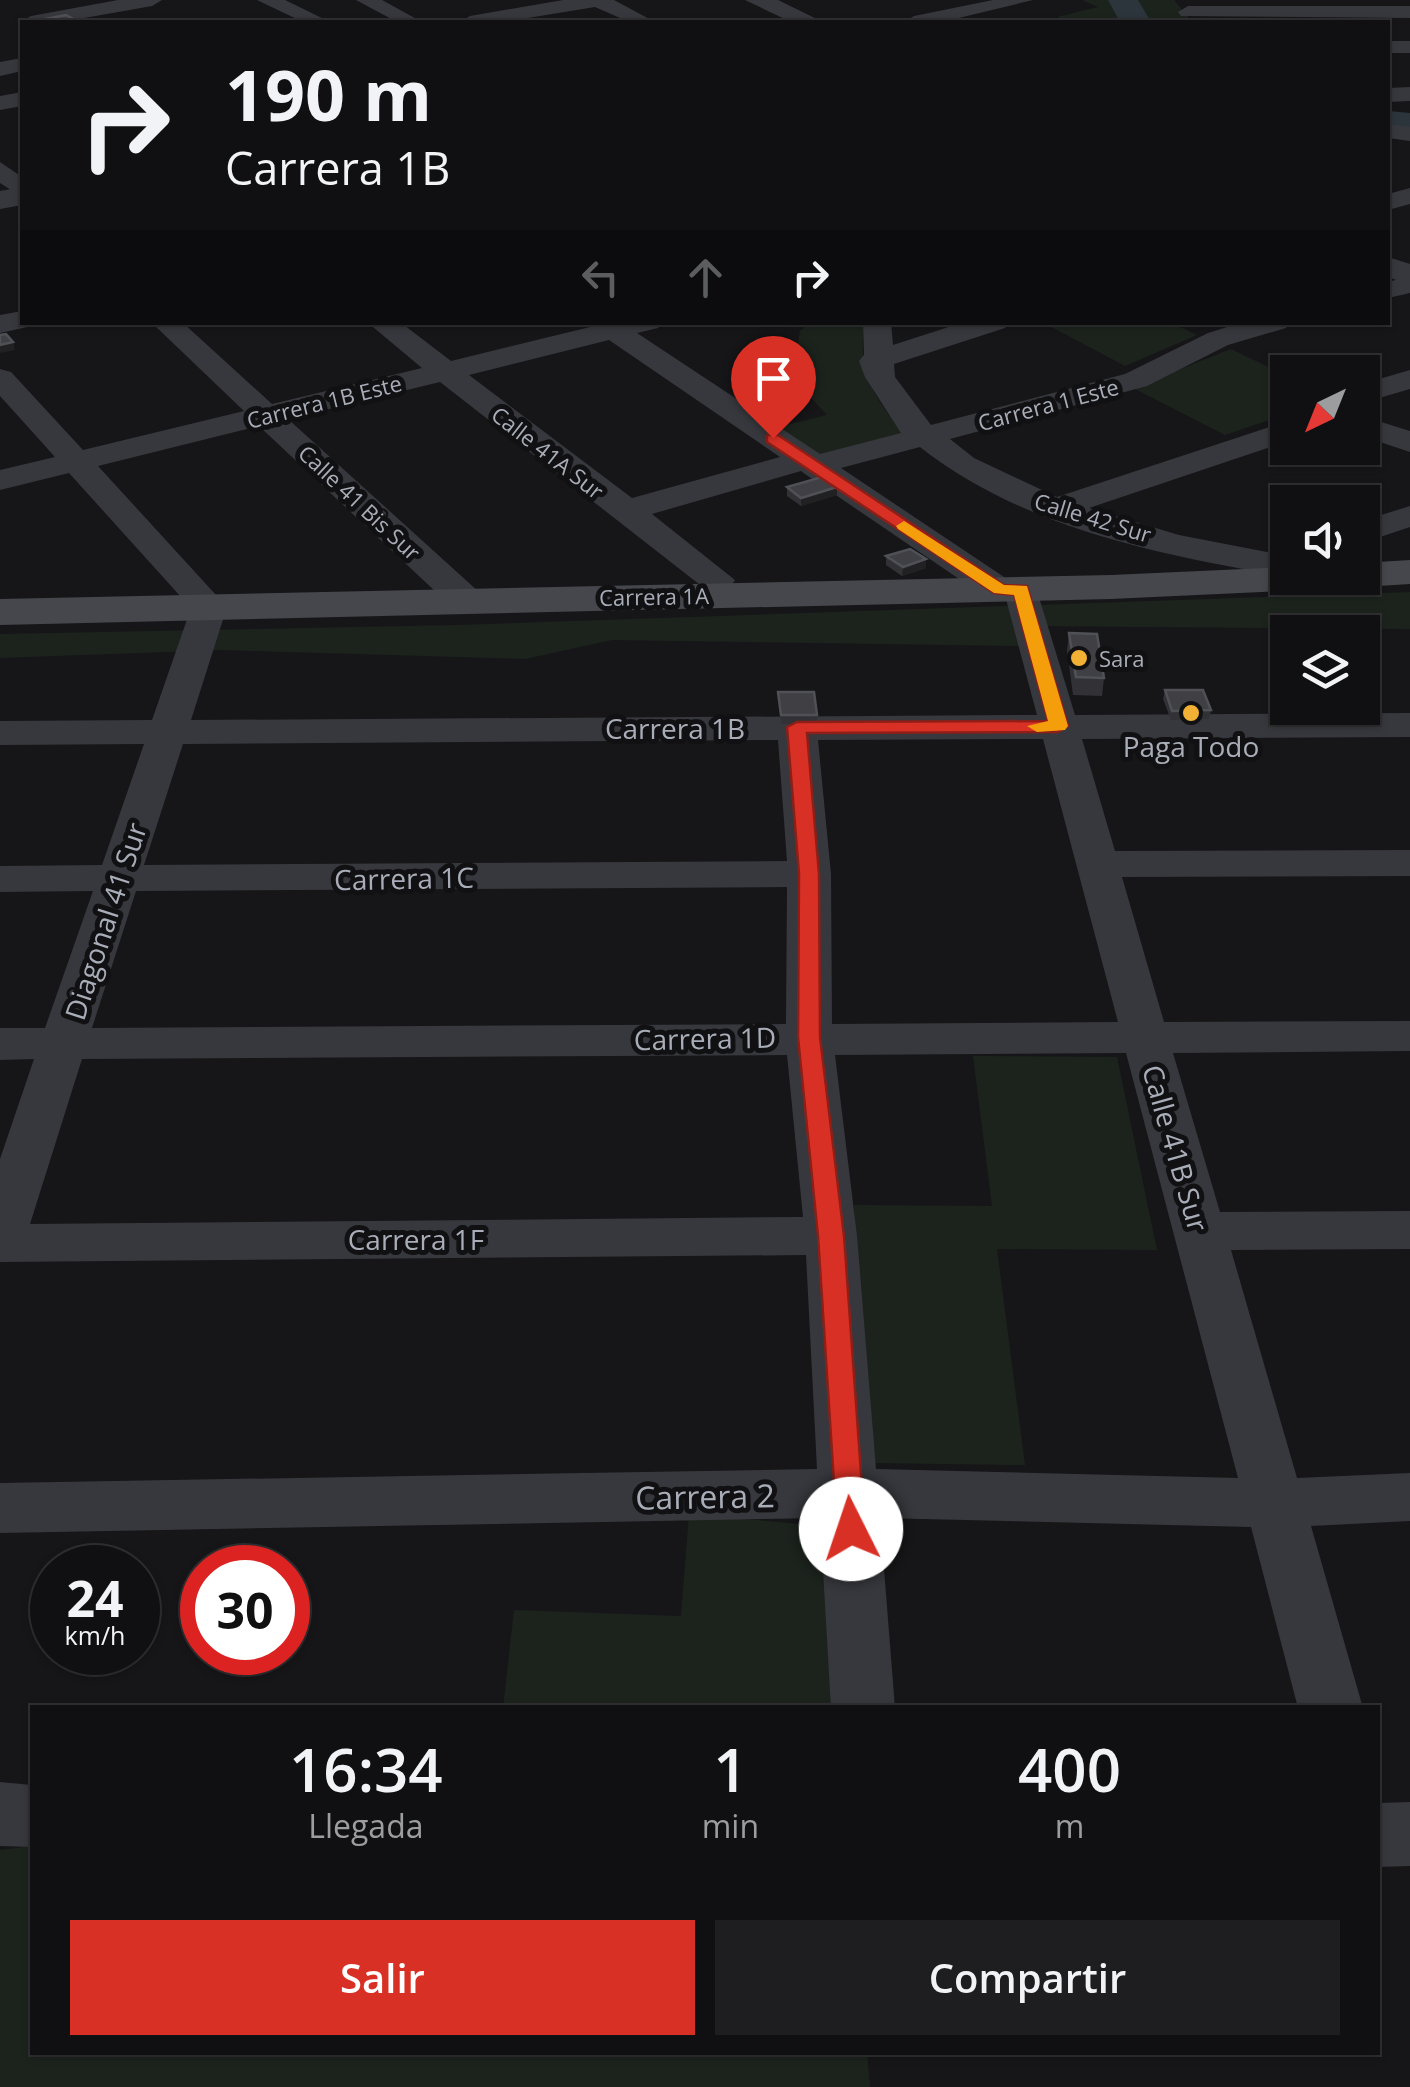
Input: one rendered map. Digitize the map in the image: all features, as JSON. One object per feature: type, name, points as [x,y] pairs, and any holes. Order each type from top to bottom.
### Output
[{"type":"main road","name":"Carrera 1A","points":[[0,612],[1010,590],[1270,569]]},
{"type":"main road","points":[[1380,574],[1410,572]]},
{"type":"street","points":[[74,0],[116,20]]},
{"type":"street","points":[[60,20],[152,0]]},
{"type":"street","points":[[267,0],[315,20]]},
{"type":"street","points":[[366,0],[408,20]]},
{"type":"street","points":[[455,0],[485,20]]},
{"type":"street","points":[[492,20],[598,0],[641,20]]},
{"type":"street","points":[[757,0],[805,20]]},
{"type":"street","points":[[908,0],[948,16]]},
{"type":"street","points":[[925,20],[1023,0]]},
{"type":"street","points":[[1188,12],[1378,6],[1410,12]]},
{"type":"street","points":[[1390,21],[1410,45]]},
{"type":"street","points":[[0,169],[20,191]]},
{"type":"street","name":"Calle 41 Bis Sur","points":[[169,325],[466,600]]},
{"type":"street","name":"Calle 41A Sur","points":[[384,325],[717,580]]},
{"type":"street","points":[[877,325],[874,361],[986,325]]},
{"type":"street","name":"Carrera 1 Este","points":[[624,511],[1136,380],[1218,339],[1266,325]]},
{"type":"street","points":[[607,327],[809,463],[1010,590]]},
{"type":"street","name":"Carrera 1B Este","points":[[0,480],[445,372],[607,327]]},
{"type":"street","name":"Calle 42 Sur","points":[[874,361],[893,402],[922,437],[987,480],[1054,509],[1270,562]]},
{"type":"street","points":[[0,378],[209,607]]},
{"type":"street","points":[[1380,388],[1410,379]]},
{"type":"street","points":[[1380,431],[1410,442]]},
{"type":"street","points":[[1054,509],[1270,436]]},
{"type":"street","points":[[1380,527],[1410,516]]},
{"type":"street","name":"Calle 41B Sur","points":[[1010,590],[1058,726],[1330,1705]]},
{"type":"street","name":"Diagonal 41 Sur","points":[[0,1235],[209,607]]},
{"type":"street","name":"Carrera 1B","points":[[0,733],[1410,725]]},
{"type":"street","points":[[797,727],[809,874],[809,1037],[831,1236],[863,1705]]},
{"type":"street","points":[[1097,864],[1410,863]]},
{"type":"street","name":"Carrera 1C","points":[[0,879],[809,874]]},
{"type":"street","name":"Carrera 1D","points":[[0,1044],[1410,1036]]},
{"type":"street","points":[[1199,1231],[1410,1230]]},
{"type":"street","name":"Carrera 1F","points":[[0,1243],[831,1236]]},
{"type":"street","name":"Carrera 2","points":[[0,1508],[848,1493],[1275,1503],[1410,1497]]},
{"type":"street","points":[[0,1814],[30,1816]]},
{"type":"street","points":[[1380,1835],[1410,1834]]},
{"type":"shaded area","points":[[1082,0],[1174,0],[1190,20],[1057,17],[1098,7]]},
{"type":"shaded area","points":[[807,325],[864,325],[863,358],[870,384],[906,437],[819,459],[774,428],[827,415],[792,377],[800,331]]},
{"type":"shaded area","points":[[1048,325],[1176,325],[1197,335],[1125,366]]},
{"type":"shaded area","points":[[1231,349],[1270,368],[1270,420],[1225,435],[1133,388]]},
{"type":"shaded area","points":[[1410,592],[1410,629],[1380,629],[1380,615],[1270,615],[1270,628],[1024,626],[1026,646],[612,640],[525,659],[222,650],[0,658],[0,634],[458,625]]},
{"type":"shaded area","points":[[973,1056],[1117,1057],[1157,1250],[997,1249],[1025,1465],[870,1463],[854,1205],[992,1206]]},
{"type":"shaded area","points":[[689,1514],[823,1526],[838,1705],[503,1705],[514,1610],[681,1616]]},
{"type":"shaded area","points":[[30,1846],[30,2055],[867,2055],[870,2087],[0,2087],[0,1850]]},
{"type":"building","points":[[66,15],[75,20],[47,20]]},
{"type":"building","points":[[6,334],[13,342],[0,345],[0,335]]},
{"type":"building","points":[[822,477],[837,487],[801,498],[787,487]]},
{"type":"building","points":[[910,549],[926,559],[903,567],[886,556]]},
{"type":"building","points":[[1069,633],[1097,634],[1104,678],[1076,677]]},
{"type":"building","points":[[1165,690],[1203,690],[1211,710],[1172,711]]},
{"type":"building","points":[[778,692],[814,692],[817,715],[781,715]]},
{"type":"waterway","points":[[1123,0],[1134,20]]},
{"type":"waterway","points":[[1390,122],[1410,124]]},
{"type":"slow traffic","points":[[904,526],[1000,590],[1021,589],[1058,726],[1037,726]]},
{"type":"place","name":"Sara","points":[[1079,658]]},
{"type":"place","name":"Paga Todo","points":[[1191,713]]},
{"type":"route","points":[[773,438],[1000,590],[1021,589],[1058,726],[797,727],[809,874],[809,1037],[831,1236],[851,1529]]}]
